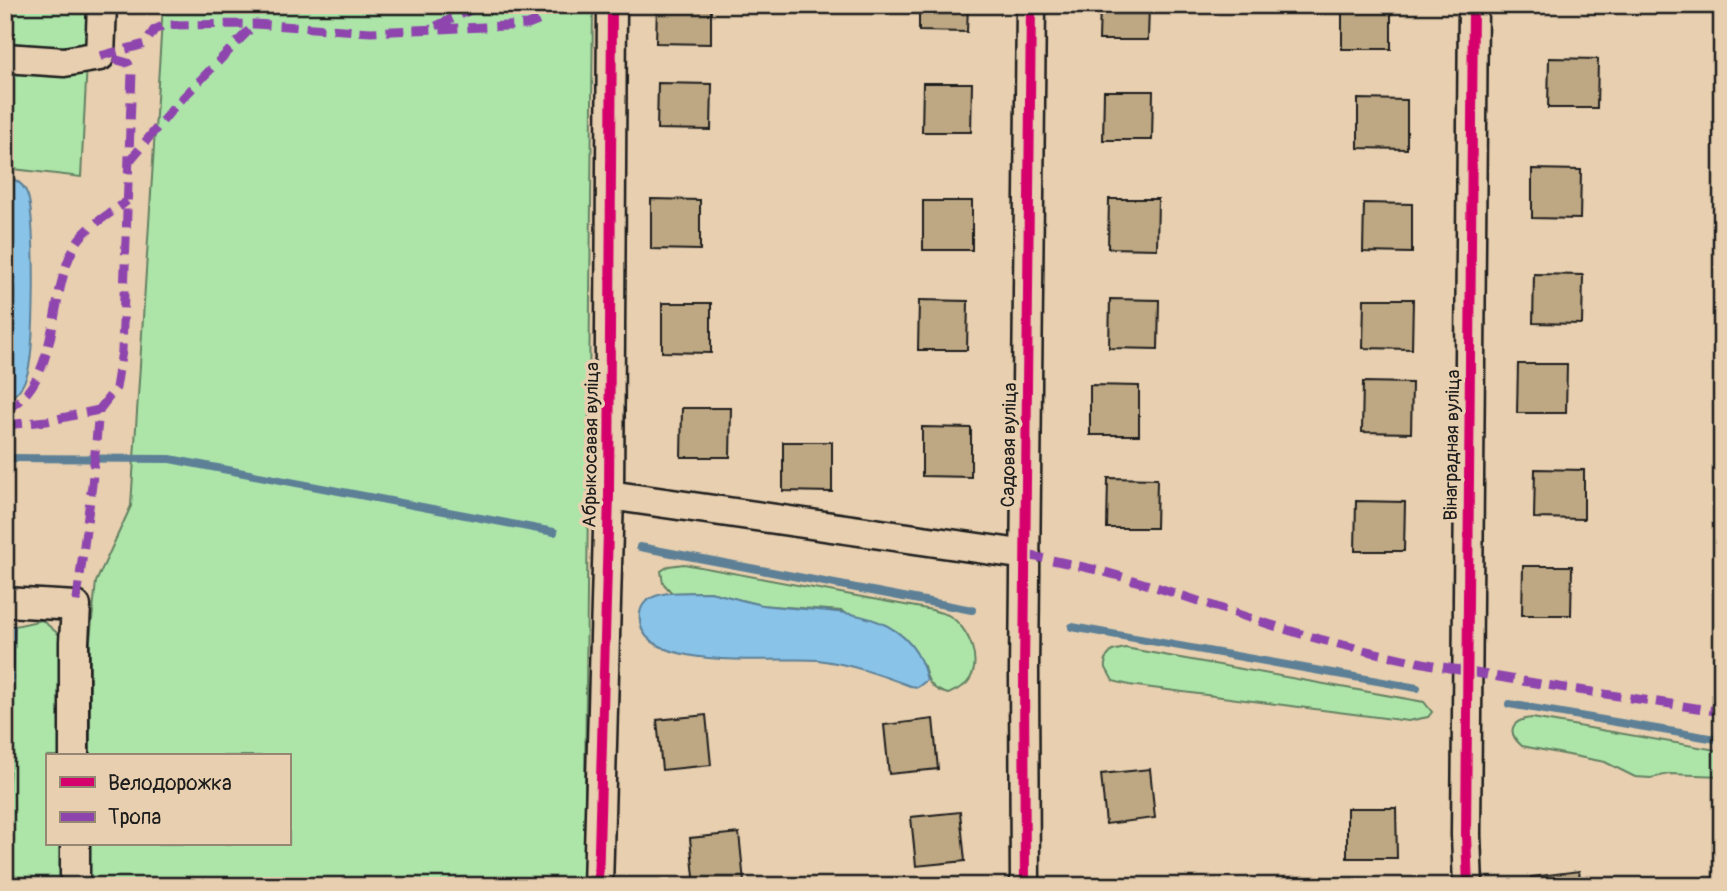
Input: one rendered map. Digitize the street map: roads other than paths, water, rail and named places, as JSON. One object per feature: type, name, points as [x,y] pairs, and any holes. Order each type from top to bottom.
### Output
[{"type":"street","points":[[5,58],[64,62],[100,55],[102,5]]},
{"type":"street","name":"Абрыкосавая вуліца","points":[[598,886],[609,495],[612,5]]},
{"type":"street","name":"Садовая вуліца","points":[[1026,886],[1031,5]]},
{"type":"street","name":"Вінаградная вуліца","points":[[1468,886],[1466,835],[1473,5]]},
{"type":"street","points":[[609,495],[1026,555]]},
{"type":"street","points":[[5,602],[76,606],[74,754]]},
{"type":"street","points":[[75,846],[75,886]]},
{"type":"water","points":[[5,176],[19,183],[28,196],[34,287],[32,343],[26,378],[18,392],[5,402]]},
{"type":"water","points":[[710,592],[763,605],[862,616],[884,624],[903,636],[918,654],[927,680],[918,687],[910,686],[854,667],[818,660],[743,660],[683,654],[659,646],[644,633],[640,613],[643,604],[650,599],[669,593]]},
{"type":"water","points":[[5,624],[15,626],[5,864]]},
{"type":"waterway","points":[[5,458],[170,459],[554,532]]},
{"type":"waterway","points":[[640,547],[972,610]]},
{"type":"waterway","points":[[1072,627],[1417,688]]},
{"type":"waterway","points":[[1509,704],[1722,740]]}]
